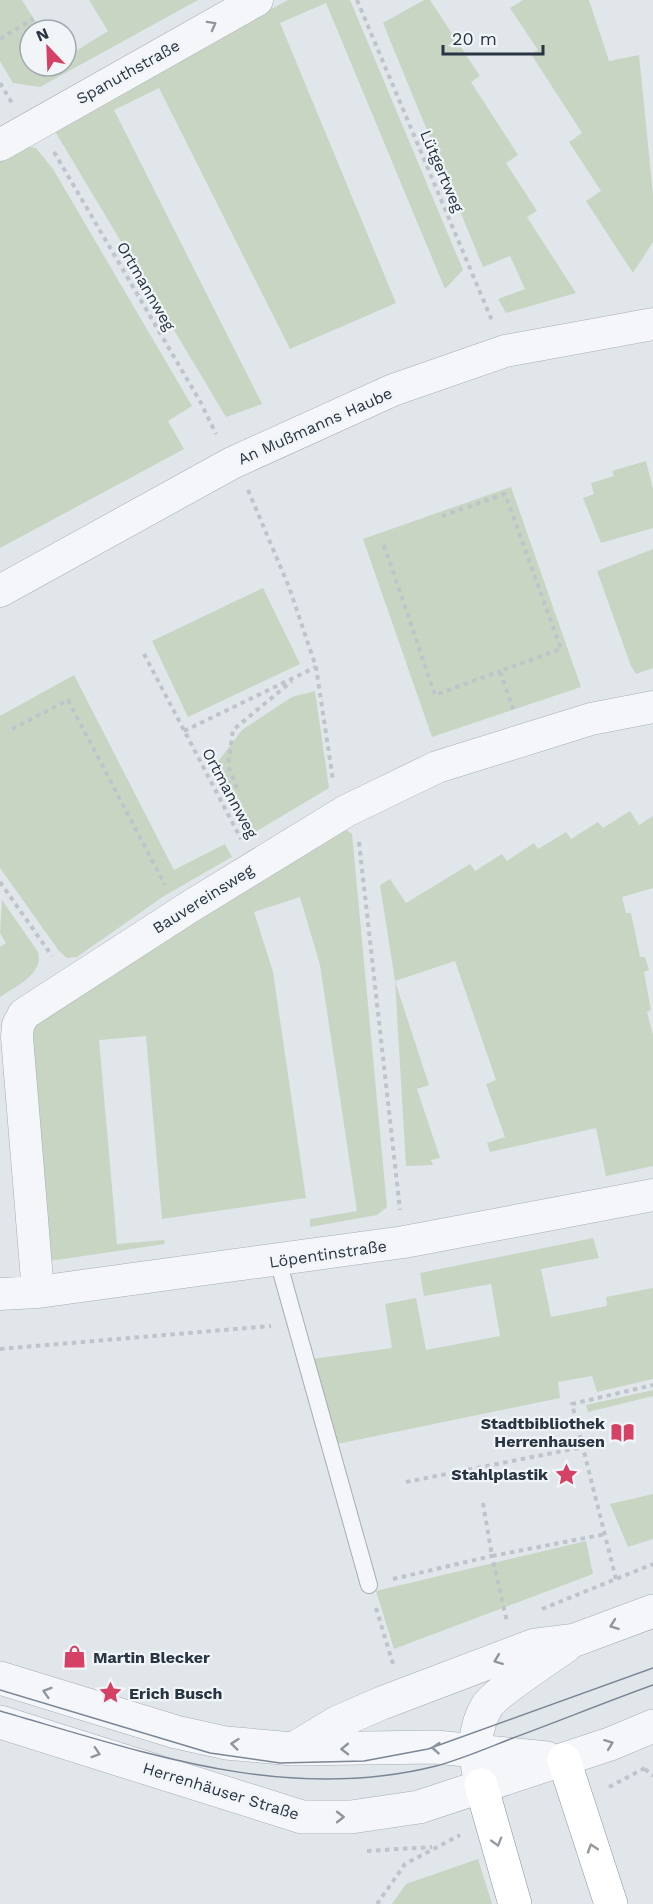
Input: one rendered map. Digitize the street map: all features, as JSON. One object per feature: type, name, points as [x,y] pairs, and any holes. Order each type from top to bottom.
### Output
[{"type":"highway","points":[[564,1760],[611,1904]]},
{"type":"highway","points":[[481,1785],[515,1904]]},
{"type":"street","name":"Spanuthstraße","points":[[0,145],[257,0]]},
{"type":"street","name":"An Mußmanns Haube","points":[[0,591],[232,463],[393,390],[505,351],[653,324]]},
{"type":"street","name":"Bauvereinsweg","points":[[39,1292],[17,1038],[18,1026],[24,1014],[180,913],[346,811],[437,766],[591,719],[653,707]]},
{"type":"street","name":"Löpentinstraße","points":[[0,1294],[39,1292],[404,1242],[653,1195]]},
{"type":"street","points":[[293,1749],[338,1722],[382,1703],[536,1645],[575,1640],[653,1611]]},
{"type":"street","points":[[481,1785],[475,1753],[476,1734],[488,1704],[575,1640]]},
{"type":"street","name":"Herrenhäuser Straße","points":[[0,1678],[176,1731],[226,1743],[293,1749],[436,1747],[475,1753],[564,1760]]},
{"type":"street","name":"Herrenhäuser Straße","points":[[0,1722],[302,1817],[351,1817],[419,1807],[481,1785],[564,1760],[653,1726]]},
{"type":"lane","points":[[278,1261],[369,1585]]},
{"type":"path","name":"Lütgertweg","points":[[357,0],[505,351]]},
{"type":"path","points":[[0,39],[18,28]]},
{"type":"path","name":"Ortmannweg","points":[[33,125],[48,142],[60,162],[201,403],[232,463]]},
{"type":"path","points":[[384,545],[435,695],[561,649],[505,494],[442,516]]},
{"type":"path","name":"Ortmannweg","points":[[144,654],[255,866]]},
{"type":"path","points":[[184,731],[316,667]]},
{"type":"path","points":[[500,671],[523,738]]},
{"type":"path","points":[[237,788],[228,766],[233,730],[297,676]]},
{"type":"path","points":[[12,729],[68,700],[180,913]]},
{"type":"path","points":[[0,882],[71,984]]},
{"type":"path","points":[[0,1349],[296,1323]]},
{"type":"path","points":[[616,1578],[572,1404],[653,1385]]},
{"type":"path","points":[[406,1482],[584,1447]]},
{"type":"path","points":[[483,1503],[507,1623]]},
{"type":"path","points":[[394,1668],[369,1585],[492,1556],[606,1534]]},
{"type":"path","points":[[645,1768],[653,1776]]},
{"type":"path","points":[[377,1904],[405,1864],[432,1847]]},
{"type":"green space","points":[[0,0],[22,0],[33,18],[18,18],[18,78],[56,78],[40,87],[13,83],[0,61]]},
{"type":"green space","points":[[89,0],[198,0],[78,66],[78,50],[108,31]]},
{"type":"green space","points":[[288,0],[350,0],[463,270],[445,289],[326,3],[280,23],[396,303],[290,349],[159,88],[114,110],[262,404],[226,417],[53,128]]},
{"type":"green space","points":[[424,0],[430,0],[480,76],[471,82],[518,155],[506,163],[537,211],[527,217],[576,293],[506,313],[498,299],[525,289],[510,256],[483,267],[383,23]]},
{"type":"green space","points":[[523,0],[589,0],[609,61],[639,55],[653,195],[653,242],[633,273],[586,201],[601,191],[569,142],[582,133],[531,54],[538,50],[510,8]]},
{"type":"green space","points":[[21,145],[36,148],[53,169],[192,406],[168,421],[184,449],[0,548],[0,157]]},
{"type":"green space","points":[[646,461],[653,489],[653,528],[601,543],[583,498],[594,494],[591,483],[614,476],[612,471]]},
{"type":"green space","points":[[511,487],[581,687],[432,737],[363,539]]},
{"type":"green space","points":[[653,549],[653,668],[636,674],[631,666],[597,571]]},
{"type":"green space","points":[[263,588],[300,664],[188,717],[152,641]]},
{"type":"green space","points":[[74,675],[174,870],[225,844],[232,857],[164,896],[77,957],[67,958],[59,951],[0,868],[0,716]]},
{"type":"green space","points":[[315,691],[329,788],[245,838],[213,768],[242,730],[292,697]]},
{"type":"green space","points":[[630,811],[639,825],[653,816],[653,888],[622,897],[626,913],[631,913],[640,957],[645,957],[649,970],[644,972],[651,1010],[647,1012],[653,1035],[653,1166],[606,1176],[596,1128],[490,1152],[487,1143],[505,1137],[486,1084],[496,1080],[455,961],[395,981],[380,885],[390,879],[406,903],[470,864],[475,871],[502,854],[507,861],[534,843],[538,849],[566,832],[571,839],[598,822],[603,828]]},
{"type":"green space","points":[[341,826],[352,834],[387,1207],[377,1215],[310,1227],[310,1219],[357,1211],[320,965],[300,897],[254,912],[273,972],[306,1198],[162,1219],[146,1036],[99,1040],[117,1244],[164,1240],[165,1244],[36,1263],[24,1014]]},
{"type":"green space","points":[[2,900],[38,952],[39,960],[37,967],[27,979],[0,997],[0,947],[6,943],[0,933]]},
{"type":"green space","points":[[395,981],[429,1085],[417,1089],[440,1158],[431,1160],[433,1165],[406,1166]]},
{"type":"green space","points":[[593,1238],[599,1258],[541,1269],[551,1317],[607,1306],[606,1297],[653,1288],[653,1379],[597,1392],[592,1376],[558,1382],[560,1398],[337,1444],[312,1359],[392,1348],[385,1304],[416,1298],[426,1350],[500,1336],[491,1284],[424,1296],[420,1273]]},
{"type":"green space","points":[[653,1390],[653,1396],[588,1412],[586,1405]]},
{"type":"green space","points":[[653,1494],[653,1539],[628,1547],[610,1504]]},
{"type":"green space","points":[[586,1541],[593,1574],[394,1649],[376,1591]]},
{"type":"green space","points":[[478,1859],[492,1904],[392,1904],[406,1884]]},
{"type":"tram line","points":[[0,1690],[210,1753],[280,1763],[364,1761],[428,1749],[653,1668]]},
{"type":"tram line","points":[[0,1711],[107,1742],[215,1768],[269,1776],[324,1779],[380,1776],[436,1766],[653,1685]]},
{"type":"place","name":"Stadtbibliothek Herrenhausen","points":[[623,1432]]},
{"type":"place","name":"Stahlplastik","points":[[566,1474]]},
{"type":"place","name":"Martin Blecker","points":[[75,1657]]},
{"type":"place","name":"Erich Busch","points":[[111,1693]]}]
